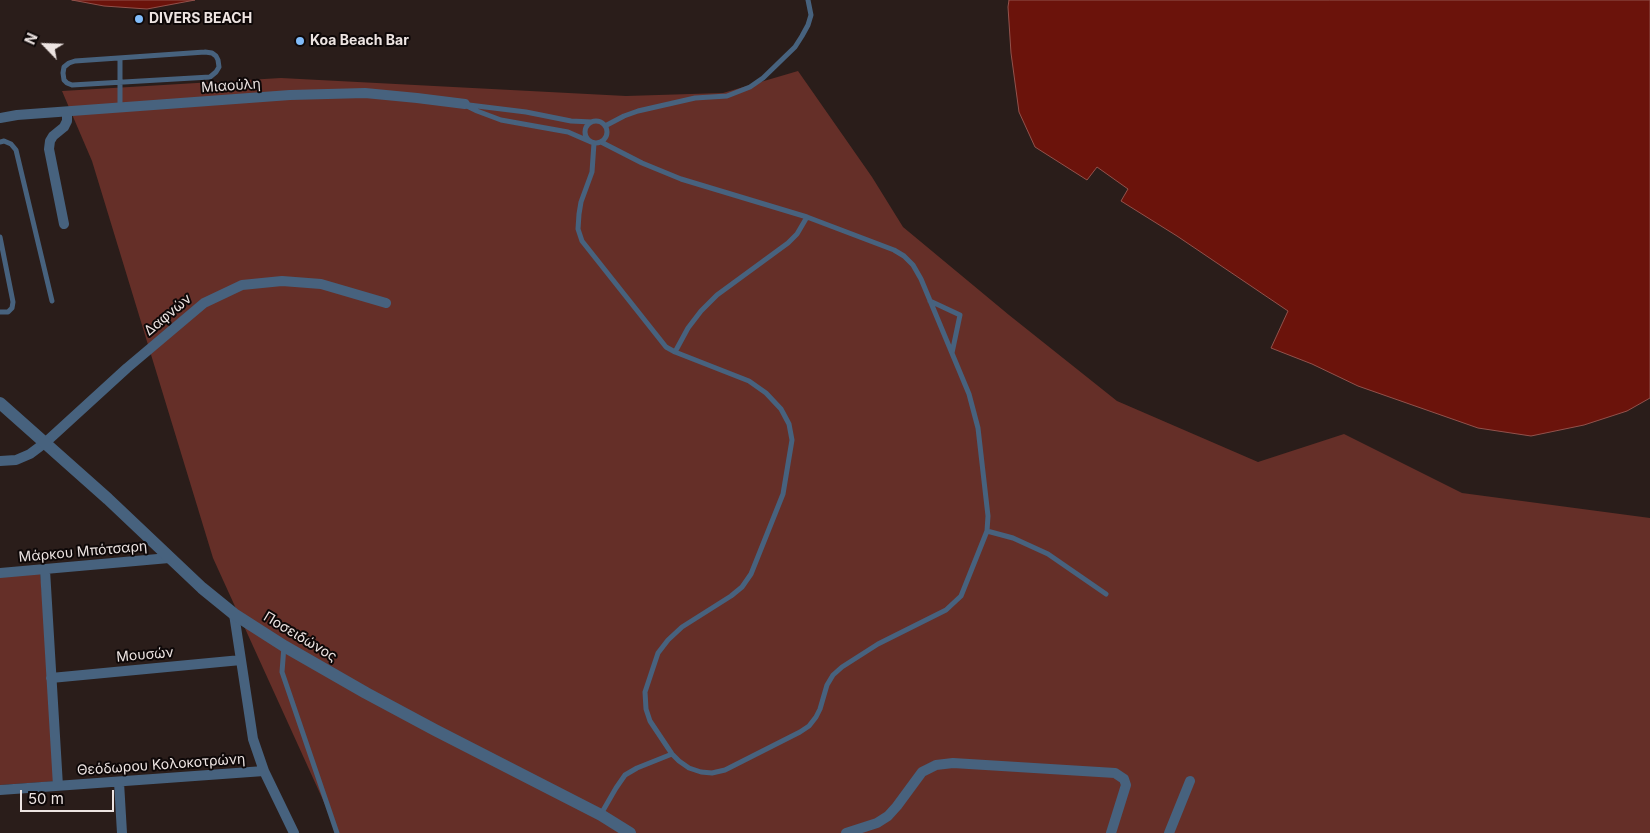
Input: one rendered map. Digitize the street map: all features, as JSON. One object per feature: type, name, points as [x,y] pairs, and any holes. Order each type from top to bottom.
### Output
[{"type":"street","name":"Μιαούλη","points":[[0,118],[17,115],[290,95],[365,93],[465,104]]},
{"type":"street","points":[[64,224],[49,148],[52,136],[64,127],[67,121],[67,112]]},
{"type":"street","name":"Δαφνών","points":[[0,461],[16,460],[30,454],[204,303],[242,285],[282,281],[321,284],[386,303]]},
{"type":"street","name":"Ποσειδώνος","points":[[0,403],[46,442],[202,588],[234,614],[284,646],[435,730],[601,815],[630,833]]},
{"type":"street","name":"Μάρκου Μπότσαρη","points":[[0,573],[169,558]]},
{"type":"street","points":[[45,570],[58,786]]},
{"type":"street","points":[[234,614],[253,740],[264,771],[294,833]]},
{"type":"street","name":"Μουσών","points":[[51,678],[241,660]]},
{"type":"street","points":[[846,833],[876,823],[888,816],[898,806],[922,772],[936,766],[953,763],[1115,773],[1124,779],[1126,785],[1111,833]]},
{"type":"street","name":"Θεόδωρου Κολοκοτρώνη","points":[[0,790],[264,771]]},
{"type":"street","points":[[119,782],[122,833]]},
{"type":"street","points":[[1169,833],[1190,782]]},
{"type":"lane","points":[[605,126],[638,111],[695,98],[727,96],[750,87],[763,78],[789,53],[802,36],[808,25],[810,15],[808,0]]},
{"type":"lane","points":[[205,52],[216,56],[219,66],[210,77],[120,82],[72,85],[64,80],[64,66],[69,63],[205,52]]},
{"type":"lane","points":[[120,59],[120,108]]},
{"type":"lane","points":[[465,104],[477,111],[501,120],[568,132],[592,143],[601,142],[626,156],[681,179],[806,217],[894,250],[913,265],[921,279],[969,394],[978,428],[988,516],[987,531],[961,596],[946,610],[878,644],[842,667],[827,684],[816,718],[809,726],[725,770],[712,773],[689,768],[672,754],[650,721],[646,708],[645,692],[658,653],[668,640],[682,627],[731,596],[751,574],[784,494],[792,440],[789,424],[781,409],[766,393],[749,380],[666,347],[582,241],[578,229],[579,214],[581,202],[592,172],[592,143],[588,140],[585,133],[587,126],[592,122]]},
{"type":"lane","points":[[465,104],[526,112],[571,121],[599,122],[605,126],[607,133],[601,142]]},
{"type":"lane","points":[[0,142],[11,144],[16,150],[52,301]]},
{"type":"lane","points":[[675,352],[688,328],[701,311],[723,290],[788,244],[797,234],[806,217]]},
{"type":"lane","points":[[0,237],[13,302],[12,308],[8,312],[0,312]]},
{"type":"lane","points":[[930,301],[960,315],[952,354]]},
{"type":"lane","points":[[987,531],[1013,538],[1048,554],[1106,594]]},
{"type":"lane","points":[[284,646],[282,672],[337,833]]},
{"type":"lane","points":[[601,815],[625,775],[672,754]]},
{"type":"shaded area","points":[[72,0],[195,0],[147,9],[104,6]]},
{"type":"shaded area","points":[[1009,0],[1650,0],[1650,398],[1627,411],[1584,425],[1531,436],[1478,428],[1358,386],[1312,364],[1271,348],[1288,311],[1177,236],[1121,201],[1128,189],[1097,167],[1087,180],[1035,147],[1019,112],[1011,53]]},
{"type":"shaded area","points":[[798,71],[872,177],[903,227],[1117,401],[1258,462],[1344,434],[1462,493],[1650,518],[1650,833],[338,833],[213,558],[92,161],[62,91],[281,78],[626,96],[723,93]]},
{"type":"shaded area","points":[[40,570],[58,781],[0,785],[0,573]]},
{"type":"place","name":"DIVERS BEACH","points":[[139,19]]},
{"type":"place","name":"Koa Beach Bar","points":[[300,41]]}]
